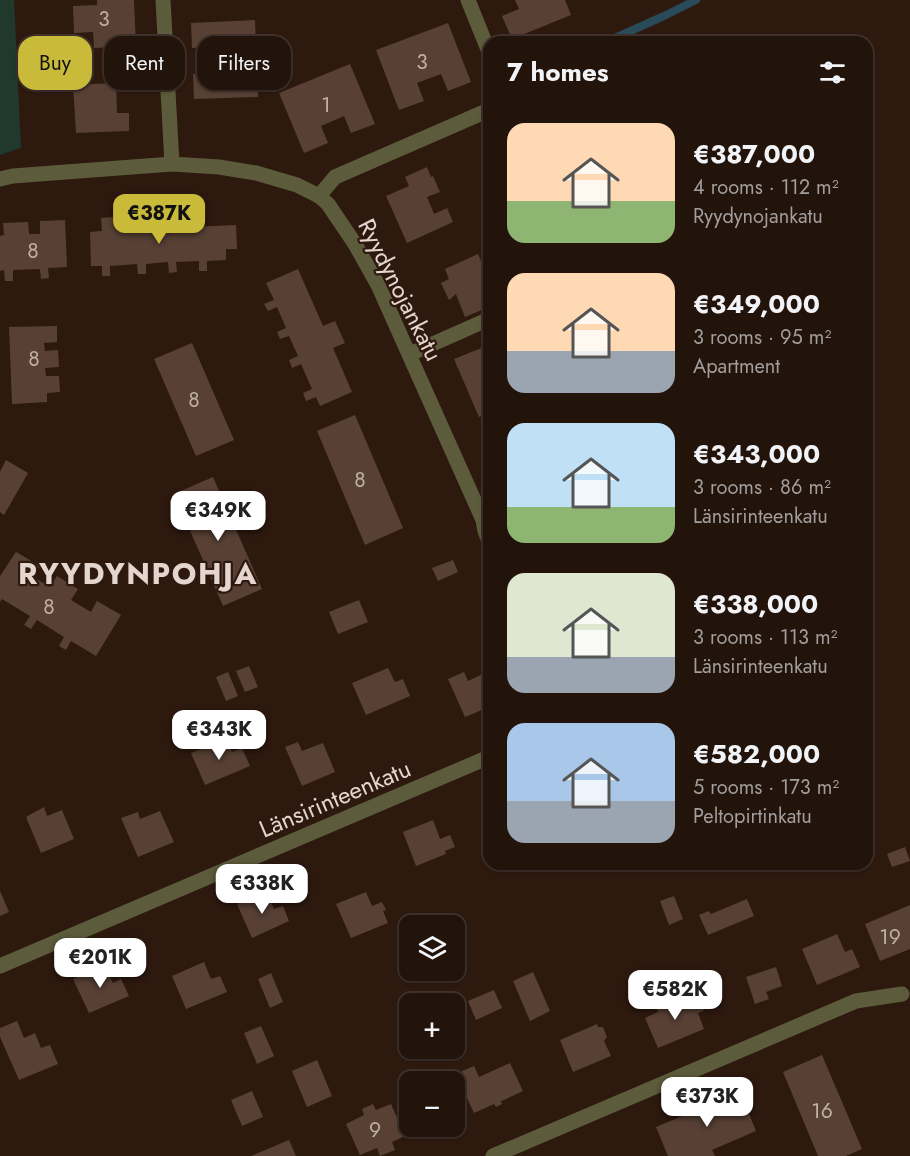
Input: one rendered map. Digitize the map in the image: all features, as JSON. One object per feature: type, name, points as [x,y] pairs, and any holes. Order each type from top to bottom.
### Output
[{"type":"street","points":[[163,0],[172,164]]},
{"type":"street","points":[[468,0],[483,37]]},
{"type":"street","points":[[319,196],[335,177],[483,112]]},
{"type":"street","name":"Ryydynojankatu","points":[[0,179],[13,176],[172,164],[219,167],[256,173],[297,184],[319,196],[328,204],[378,285],[483,520]]},
{"type":"street","points":[[410,354],[483,322]]},
{"type":"street","name":"Länsirinteenkatu","points":[[0,966],[483,760]]},
{"type":"street","points":[[493,1156],[856,1001],[902,994]]},
{"type":"green space","points":[[0,0],[14,0],[21,148],[0,155]]},
{"type":"building","points":[[97,0],[134,0],[136,36],[104,36],[104,48],[94,48],[93,32],[74,33],[73,6],[97,5]]},
{"type":"building","points":[[515,0],[565,0],[571,15],[519,36],[511,36],[502,16],[519,9]]},
{"type":"building","points":[[255,20],[256,36],[197,36],[197,48],[192,48],[191,23]]},
{"type":"building","points":[[448,23],[471,82],[448,91],[441,74],[417,83],[424,101],[399,110],[376,50]]},
{"type":"building","points":[[350,64],[375,124],[351,133],[344,116],[321,126],[328,143],[304,153],[279,93]]},
{"type":"building","points":[[193,74],[197,74],[197,90],[258,90],[258,97],[194,99]]},
{"type":"building","points":[[92,84],[104,84],[104,90],[116,90],[117,113],[129,113],[129,131],[76,133],[73,90],[92,90]]},
{"type":"building","points":[[427,167],[440,192],[427,197],[434,214],[447,208],[453,222],[407,243],[386,196],[409,186],[405,177]]},
{"type":"building","points":[[126,216],[126,230],[236,225],[237,249],[226,249],[226,260],[207,261],[207,271],[199,271],[199,261],[176,262],[177,272],[169,273],[168,262],[146,264],[146,274],[138,274],[137,264],[110,266],[110,276],[102,276],[102,266],[91,266],[90,232],[102,231],[101,218]]},
{"type":"building","points":[[65,220],[67,267],[48,268],[49,278],[41,279],[40,269],[13,270],[13,281],[5,281],[4,270],[0,271],[0,236],[4,235],[3,223],[28,222],[29,234],[40,234],[40,221]]},
{"type":"building","points":[[478,254],[483,265],[483,310],[465,317],[456,294],[449,300],[441,283],[449,279],[445,269]]},
{"type":"building","points":[[298,269],[323,326],[335,321],[345,343],[333,348],[352,392],[320,406],[316,397],[306,401],[303,393],[312,389],[301,364],[292,368],[289,360],[298,356],[289,336],[280,339],[277,332],[286,328],[277,307],[268,311],[264,304],[274,300],[266,283]]},
{"type":"building","points":[[57,326],[57,342],[44,343],[45,351],[58,350],[59,367],[45,368],[46,376],[59,376],[60,392],[47,393],[47,402],[12,404],[9,327]]},
{"type":"building","points":[[192,343],[234,440],[196,456],[154,359]]},
{"type":"building","points":[[483,347],[483,415],[479,417],[454,359]]},
{"type":"building","points":[[355,415],[403,528],[365,545],[317,431]]},
{"type":"building","points":[[6,460],[28,473],[4,515],[0,512],[0,472]]},
{"type":"building","points":[[213,477],[262,589],[223,606],[174,494]]},
{"type":"building","points":[[16,552],[40,566],[33,577],[50,587],[57,576],[78,589],[71,600],[91,612],[97,601],[121,615],[96,656],[71,641],[66,650],[59,646],[64,637],[37,620],[31,629],[24,625],[30,616],[2,599],[0,602],[0,576]]},
{"type":"building","points":[[453,560],[458,572],[438,581],[432,568]]},
{"type":"building","points":[[359,600],[368,622],[338,634],[329,612]]},
{"type":"building","points":[[249,666],[258,687],[245,692],[236,671]]},
{"type":"building","points":[[388,668],[395,682],[403,679],[410,696],[366,715],[352,683]]},
{"type":"building","points":[[228,672],[238,696],[226,701],[216,677]]},
{"type":"building","points":[[464,672],[468,681],[483,674],[483,710],[465,717],[448,679]]},
{"type":"building","points":[[227,739],[232,752],[242,748],[250,766],[205,785],[191,753]]},
{"type":"building","points":[[298,742],[302,751],[323,743],[335,772],[302,786],[285,747]]},
{"type":"building","points":[[44,807],[47,816],[62,810],[74,839],[41,853],[26,817]]},
{"type":"building","points":[[160,811],[174,842],[138,857],[121,818],[138,812],[140,819]]},
{"type":"building","points":[[433,820],[440,839],[450,835],[455,847],[445,851],[446,854],[416,866],[403,832]]},
{"type":"building","points":[[905,847],[910,861],[892,867],[887,854]]},
{"type":"building","points":[[0,891],[9,912],[0,916]]},
{"type":"building","points":[[266,891],[274,909],[283,906],[289,921],[252,938],[237,904]]},
{"type":"building","points":[[366,892],[372,906],[382,902],[388,923],[351,938],[336,904]]},
{"type":"building","points":[[674,896],[683,919],[669,925],[660,901]]},
{"type":"building","points":[[747,899],[754,916],[708,935],[699,915],[709,911],[711,914]]},
{"type":"building","points":[[910,905],[910,949],[880,961],[865,924]]},
{"type":"building","points":[[837,934],[845,952],[852,949],[860,967],[817,985],[802,949]]},
{"type":"building","points":[[204,962],[211,979],[220,976],[227,992],[186,1009],[172,976]]},
{"type":"building","points":[[104,965],[113,983],[121,979],[129,996],[89,1013],[73,979]]},
{"type":"building","points":[[776,967],[782,986],[766,992],[769,999],[755,1004],[746,977]]},
{"type":"building","points":[[533,972],[550,1011],[530,1021],[513,981]]},
{"type":"building","points":[[271,973],[283,1002],[270,1008],[258,979]]},
{"type":"building","points":[[494,990],[502,1008],[476,1020],[468,1001]]},
{"type":"building","points":[[670,998],[673,1006],[691,998],[693,1001],[699,998],[704,1011],[698,1013],[704,1029],[658,1048],[645,1018],[658,1012],[655,1004]]},
{"type":"building","points":[[17,1021],[24,1038],[35,1033],[41,1048],[50,1045],[58,1064],[19,1080],[0,1037],[0,1028]]},
{"type":"building","points":[[597,1024],[598,1027],[603,1027],[607,1037],[604,1041],[611,1056],[573,1072],[560,1040]]},
{"type":"building","points":[[261,1026],[274,1056],[257,1064],[244,1033]]},
{"type":"building","points":[[822,1055],[862,1149],[846,1156],[818,1156],[783,1072]]},
{"type":"building","points":[[317,1060],[332,1096],[307,1107],[292,1071]]},
{"type":"building","points":[[510,1063],[523,1091],[501,1101],[502,1104],[496,1107],[494,1104],[474,1113],[465,1094],[465,1083],[467,1082],[465,1071],[462,1071],[474,1066],[479,1077]]},
{"type":"building","points":[[252,1091],[263,1117],[242,1126],[231,1100]]},
{"type":"building","points":[[740,1092],[756,1131],[712,1150],[715,1156],[668,1156],[656,1127]]},
{"type":"building","points":[[373,1104],[376,1110],[391,1104],[399,1122],[399,1137],[403,1137],[392,1142],[395,1150],[380,1156],[377,1148],[360,1155],[346,1124],[364,1115],[362,1109]]},
{"type":"building","points":[[289,1140],[296,1156],[251,1156]]},
{"type":"waterway","points":[[619,36],[696,0]]},
{"type":"district","name":"RYYDYNPOHJA","points":[[138,574]]}]
